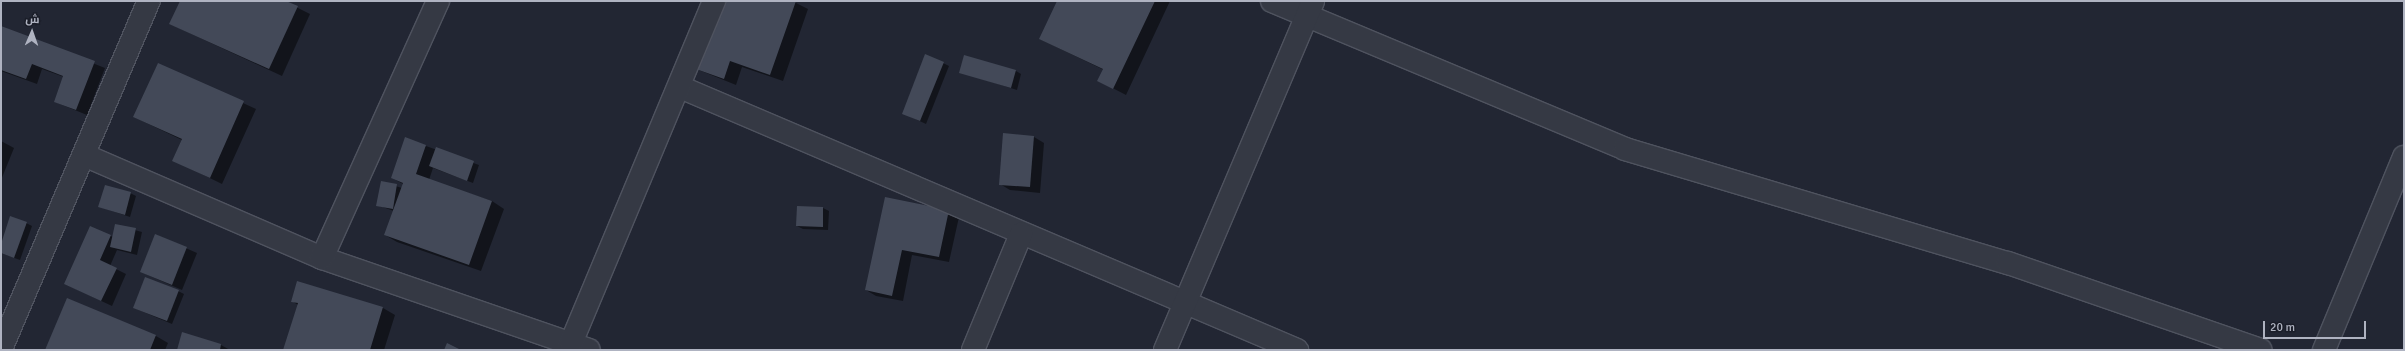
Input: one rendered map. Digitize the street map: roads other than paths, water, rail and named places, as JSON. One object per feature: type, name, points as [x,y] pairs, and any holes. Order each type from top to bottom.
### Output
[{"type":"street","points":[[1,349],[148,1]]},
{"type":"street","points":[[322,258],[438,1]]},
{"type":"street","points":[[84,155],[322,258],[580,346],[714,1]]},
{"type":"street","points":[[1272,1],[1310,8],[1625,149],[2008,263],[2260,350]]},
{"type":"street","points":[[1164,350],[1310,8]]},
{"type":"street","points":[[680,87],[1021,234],[1297,350]]},
{"type":"street","points":[[2324,350],[2404,157]]},
{"type":"street","points":[[973,350],[1021,234]]}]
